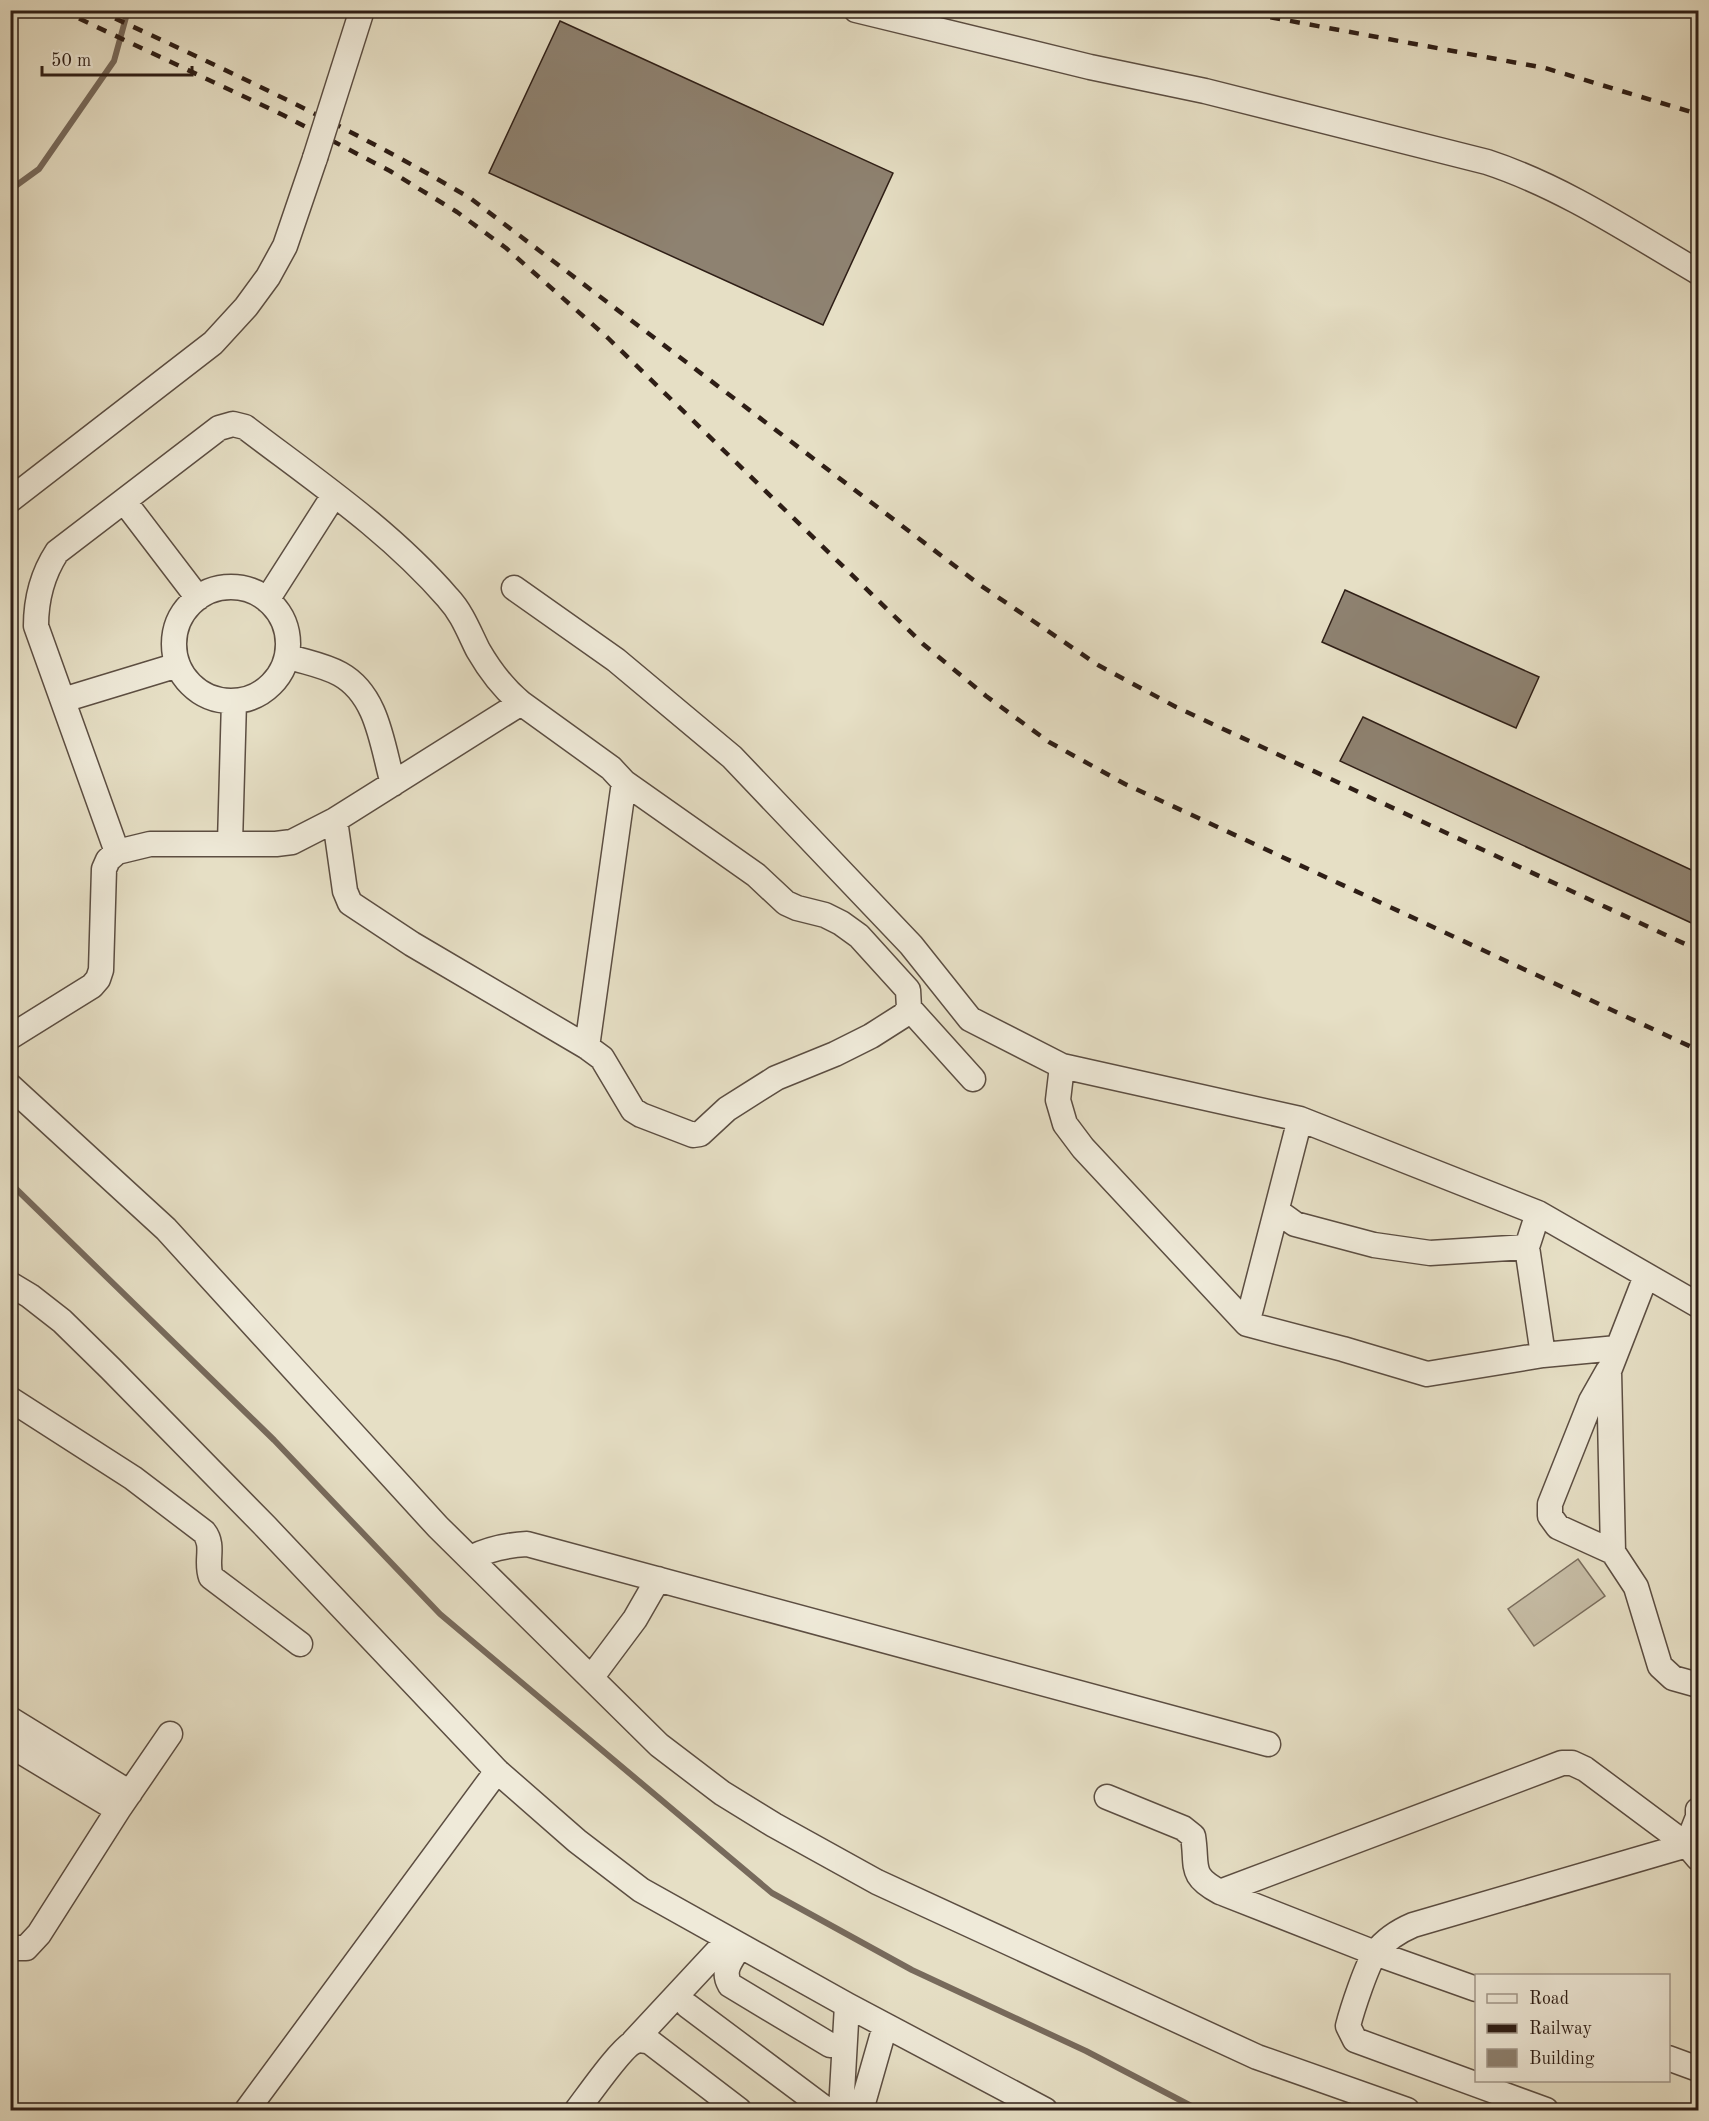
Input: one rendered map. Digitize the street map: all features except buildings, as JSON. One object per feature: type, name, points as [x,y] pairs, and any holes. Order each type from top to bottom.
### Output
[{"type":"street","points":[[10,500],[205,349],[246,308],[268,277],[285,246],[362,10]]},
{"type":"street","points":[[856,10],[1090,67],[1205,91],[1487,162],[1524,174],[1550,186],[1698,272]]},
{"type":"street","points":[[117,852],[36,626],[40,586],[47,567],[57,552],[219,428],[233,424],[246,427],[388,537],[449,599],[485,661],[511,695],[611,768],[624,782],[756,874],[786,903],[841,922],[858,936],[908,990],[909,1008],[904,1015],[871,1036],[835,1054],[776,1078],[727,1109],[700,1134],[693,1135],[633,1110],[602,1058],[587,1047],[412,944],[350,903],[345,891],[335,820]]},
{"type":"street","points":[[267,600],[334,495]]},
{"type":"street","points":[[123,501],[198,598]]},
{"type":"street","points":[[233,588],[251,591],[267,600],[277,610],[288,636],[287,656],[279,676],[270,686],[247,699],[220,700],[200,692],[184,677],[178,665],[174,646],[177,628],[185,611],[198,598],[214,590],[233,588]]},
{"type":"street","points":[[514,588],[616,660],[732,757],[910,945],[970,1019],[1062,1066],[1300,1119],[1538,1213],[1698,1305]]},
{"type":"street","points":[[287,656],[338,672],[364,694],[372,708],[393,784]]},
{"type":"street","points":[[63,700],[178,665]]},
{"type":"street","points":[[230,843],[234,701]]},
{"type":"street","points":[[10,1037],[92,986],[98,979],[104,868],[108,860],[117,852],[150,844],[292,842],[335,820],[521,703]]},
{"type":"street","points":[[587,1047],[624,782]]},
{"type":"street","points":[[909,1008],[974,1079]]},
{"type":"street","points":[[1062,1066],[1058,1100],[1065,1124],[1083,1148],[1247,1324],[1426,1374],[1543,1355],[1617,1348]]},
{"type":"street","points":[[10,1086],[166,1229],[438,1527],[659,1745],[722,1793],[774,1825],[877,1882],[1257,2057],[1407,2110]]},
{"type":"street","points":[[1247,1324],[1300,1119]]},
{"type":"street","points":[[1277,1211],[1295,1224],[1374,1245],[1430,1253],[1527,1247]]},
{"type":"street","points":[[1538,1213],[1527,1247],[1543,1355]]},
{"type":"street","points":[[1613,1552],[1558,1527],[1550,1516],[1550,1504],[1587,1411],[1609,1371],[1646,1276]]},
{"type":"street","points":[[10,1284],[30,1296],[62,1321],[111,1369],[266,1527],[497,1771],[577,1841],[641,1890],[885,2026],[1044,2110]]},
{"type":"street","points":[[1609,1371],[1613,1552],[1636,1587],[1660,1666],[1673,1678],[1698,1685]]},
{"type":"street","points":[[10,1399],[133,1478],[204,1532],[211,1548],[208,1563],[211,1577],[300,1644]]},
{"type":"street","points":[[470,1558],[499,1547],[527,1544],[1268,1744]]},
{"type":"street","points":[[591,1678],[635,1620],[658,1579]]},
{"type":"street","points":[[10,1719],[124,1802]]},
{"type":"street","points":[[12,1949],[26,1948],[39,1934],[170,1734]]},
{"type":"street","points":[[10,1745],[124,1802]]},
{"type":"street","points":[[1220,1892],[1562,1763],[1572,1763],[1585,1769],[1693,1851]]},
{"type":"street","points":[[247,2110],[497,1771]]},
{"type":"street","points":[[1107,1797],[1183,1828],[1193,1836],[1194,1864],[1198,1876],[1204,1883],[1220,1892],[1375,1953],[1475,1989]]},
{"type":"street","points":[[1693,1851],[1698,1810]]},
{"type":"street","points":[[1546,2110],[1355,2040],[1348,2026],[1375,1953],[1398,1931],[1413,1925],[1693,1851]]},
{"type":"street","points":[[577,2110],[634,2041],[734,1943]]},
{"type":"street","points":[[734,1943],[726,1970],[726,1978],[730,1985],[830,2045]]},
{"type":"street","points":[[841,2110],[847,2005]]},
{"type":"street","points":[[688,2006],[827,2110]]},
{"type":"street","points":[[861,2110],[885,2026]]},
{"type":"street","points":[[634,2041],[650,2042],[739,2110]]},
{"type":"street","points":[[1670,2059],[1698,2069]]},
{"type":"shaded area","points":[[1578,1559],[1605,1596],[1534,1646],[1508,1609]]},
{"type":"waterway","points":[[10,190],[39,169],[114,61],[128,10]]},
{"type":"waterway","points":[[10,1183],[274,1440],[440,1614],[772,1893],[912,1970],[1086,2051],[1199,2110]]},
{"type":"railway","points":[[61,10],[283,115],[390,171],[457,212],[506,248],[608,338],[923,644],[986,696],[1049,742],[1125,784],[1698,1050]]},
{"type":"railway","points":[[97,10],[333,123],[470,198],[980,585],[1098,665],[1176,707],[1698,950]]},
{"type":"railway","points":[[1231,10],[1545,68],[1698,114]]}]
